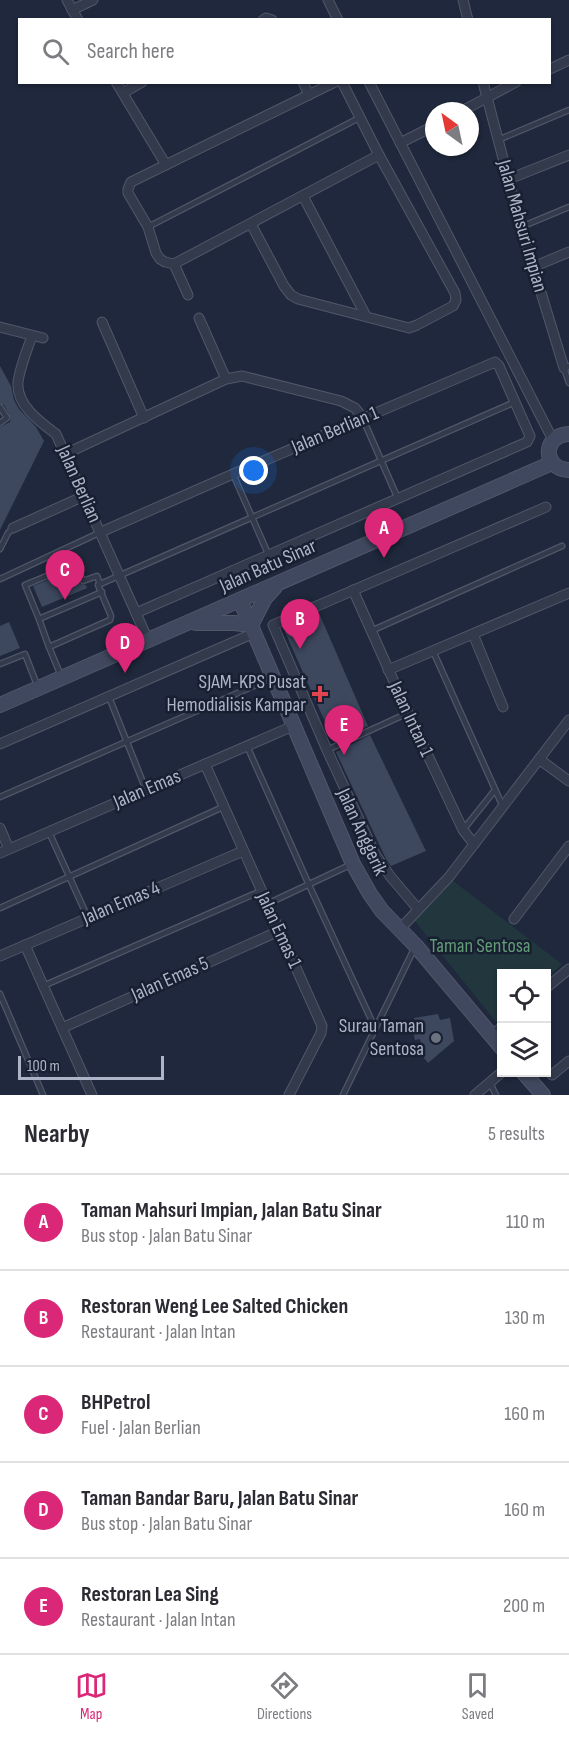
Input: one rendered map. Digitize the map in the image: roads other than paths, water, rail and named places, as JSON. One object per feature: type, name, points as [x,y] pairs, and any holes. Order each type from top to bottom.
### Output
[{"type":"street","points":[[67,0],[77,18]]},
{"type":"street","points":[[72,10],[93,0]]},
{"type":"street","points":[[328,0],[337,18]]},
{"type":"street","points":[[463,0],[468,18]]},
{"type":"street","points":[[551,68],[569,60]]},
{"type":"street","points":[[117,84],[166,165]]},
{"type":"street","points":[[123,93],[139,84]]},
{"type":"street","points":[[304,84],[309,95]]},
{"type":"street","points":[[331,84],[131,182],[128,193],[148,227],[160,259],[174,264],[379,155]]},
{"type":"street","points":[[251,224],[284,286],[291,295],[298,299],[409,328],[453,306],[456,300],[455,293],[379,155],[343,84]]},
{"type":"street","points":[[370,84],[553,440]]},
{"type":"street","name":"Jalan Mahsuri Impian","points":[[484,84],[521,227],[566,367]]},
{"type":"street","points":[[479,102],[512,84]]},
{"type":"street","points":[[400,143],[425,130]]},
{"type":"street","points":[[509,179],[569,155]]},
{"type":"street","points":[[303,196],[366,316]]},
{"type":"street","points":[[533,267],[569,252]]},
{"type":"street","points":[[174,264],[188,295]]},
{"type":"street","points":[[199,318],[226,380]]},
{"type":"street","points":[[102,322],[144,418]]},
{"type":"street","points":[[0,327],[43,338]]},
{"type":"street","name":"Jalan Berlian","points":[[32,336],[18,382],[19,394],[32,415],[56,434],[148,640]]},
{"type":"street","name":"Jalan Berlian 1","points":[[101,532],[495,362],[515,402]]},
{"type":"street","points":[[65,454],[226,380],[242,376],[341,401],[355,408],[363,418]]},
{"type":"street","points":[[136,614],[527,442],[530,436],[515,402]]},
{"type":"street","points":[[569,434],[553,440],[549,449],[552,463],[569,470]]},
{"type":"street","name":"Jalan Batu Sinar","points":[[0,705],[552,463]]},
{"type":"street","points":[[12,528],[84,496]]},
{"type":"street","points":[[418,909],[375,854],[273,625],[546,507]]},
{"type":"street","points":[[0,744],[109,697],[253,629],[264,598],[280,582]]},
{"type":"street","name":"Jalan Intan 1","points":[[353,590],[463,830],[474,844]]},
{"type":"street","points":[[388,670],[569,593]]},
{"type":"street","name":"Jalan Anggerik","points":[[240,600],[353,864],[370,894],[382,911],[496,1031]]},
{"type":"street","points":[[188,623],[234,622],[253,629]]},
{"type":"street","points":[[472,634],[503,707]]},
{"type":"street","points":[[400,929],[449,877],[569,720]]},
{"type":"street","name":"Jalan Emas","points":[[5,851],[293,726]]},
{"type":"street","points":[[307,759],[327,750]]},
{"type":"street","points":[[539,759],[569,781]]},
{"type":"street","name":"Jalan Emas 1","points":[[205,764],[322,1026],[321,1033],[290,1094]]},
{"type":"street","points":[[0,828],[5,851]]},
{"type":"street","points":[[514,919],[569,846]]},
{"type":"street","name":"Jalan Emas 4","points":[[0,956],[243,851]]},
{"type":"street","name":"Jalan Emas 5","points":[[62,1028],[279,931]]},
{"type":"street","points":[[25,945],[92,1095]]},
{"type":"street","points":[[551,984],[569,969]]},
{"type":"street","points":[[552,1076],[569,1061]]},
{"type":"street","points":[[475,1095],[497,1076]]},
{"type":"street","points":[[527,1077],[543,1095]]},
{"type":"lane","points":[[498,140],[569,110]]},
{"type":"lane","points":[[148,227],[360,117]]},
{"type":"lane","points":[[521,227],[569,207]]},
{"type":"lane","points":[[566,367],[569,383]]},
{"type":"lane","points":[[100,584],[515,402]]},
{"type":"lane","points":[[0,407],[8,418],[0,423]]},
{"type":"lane","points":[[363,418],[398,499]]},
{"type":"lane","points":[[233,474],[269,556]]},
{"type":"lane","points":[[0,549],[12,528]]},
{"type":"lane","points":[[0,579],[101,532]]},
{"type":"lane","points":[[371,631],[562,546]]},
{"type":"lane","points":[[50,647],[110,620],[111,616],[98,585],[100,584],[97,576],[83,581],[76,564],[25,585],[62,678]]},
{"type":"lane","points":[[39,619],[102,592]]},
{"type":"lane","points":[[433,651],[502,807]]},
{"type":"lane","points":[[0,664],[25,654],[39,688]]},
{"type":"lane","points":[[0,797],[273,678]]},
{"type":"lane","points":[[109,697],[146,790]]},
{"type":"lane","points":[[327,750],[408,713]]},
{"type":"lane","points":[[247,746],[375,1028]]},
{"type":"lane","points":[[463,830],[495,790]]},
{"type":"lane","points":[[0,908],[223,807]]},
{"type":"lane","points":[[49,832],[88,918]]},
{"type":"lane","points":[[267,904],[353,864]]},
{"type":"lane","points":[[43,986],[261,891]]},
{"type":"lane","points":[[343,1095],[416,946]]},
{"type":"lane","points":[[0,994],[43,1095]]},
{"type":"lane","points":[[490,1083],[496,1095]]},
{"type":"place","name":"Taman Mahsuri Impian, Jalan Batu Sinar","points":[[384,558]]},
{"type":"place","name":"BHPetrol","points":[[65,600]]},
{"type":"place","name":"Restoran Weng Lee Salted Chicken","points":[[300,649]]},
{"type":"place","name":"Taman Bandar Baru, Jalan Batu Sinar","points":[[125,673]]},
{"type":"place","name":"SJAM-KPS Pusat Hemodialisis Kampar","points":[[320,694]]},
{"type":"place","name":"Restoran Lea Sing","points":[[344,755]]},
{"type":"place","name":"Surau Taman Sentosa","points":[[436,1038]]},
{"type":"park label","name":"Taman Sentosa","points":[[480,946]]}]
